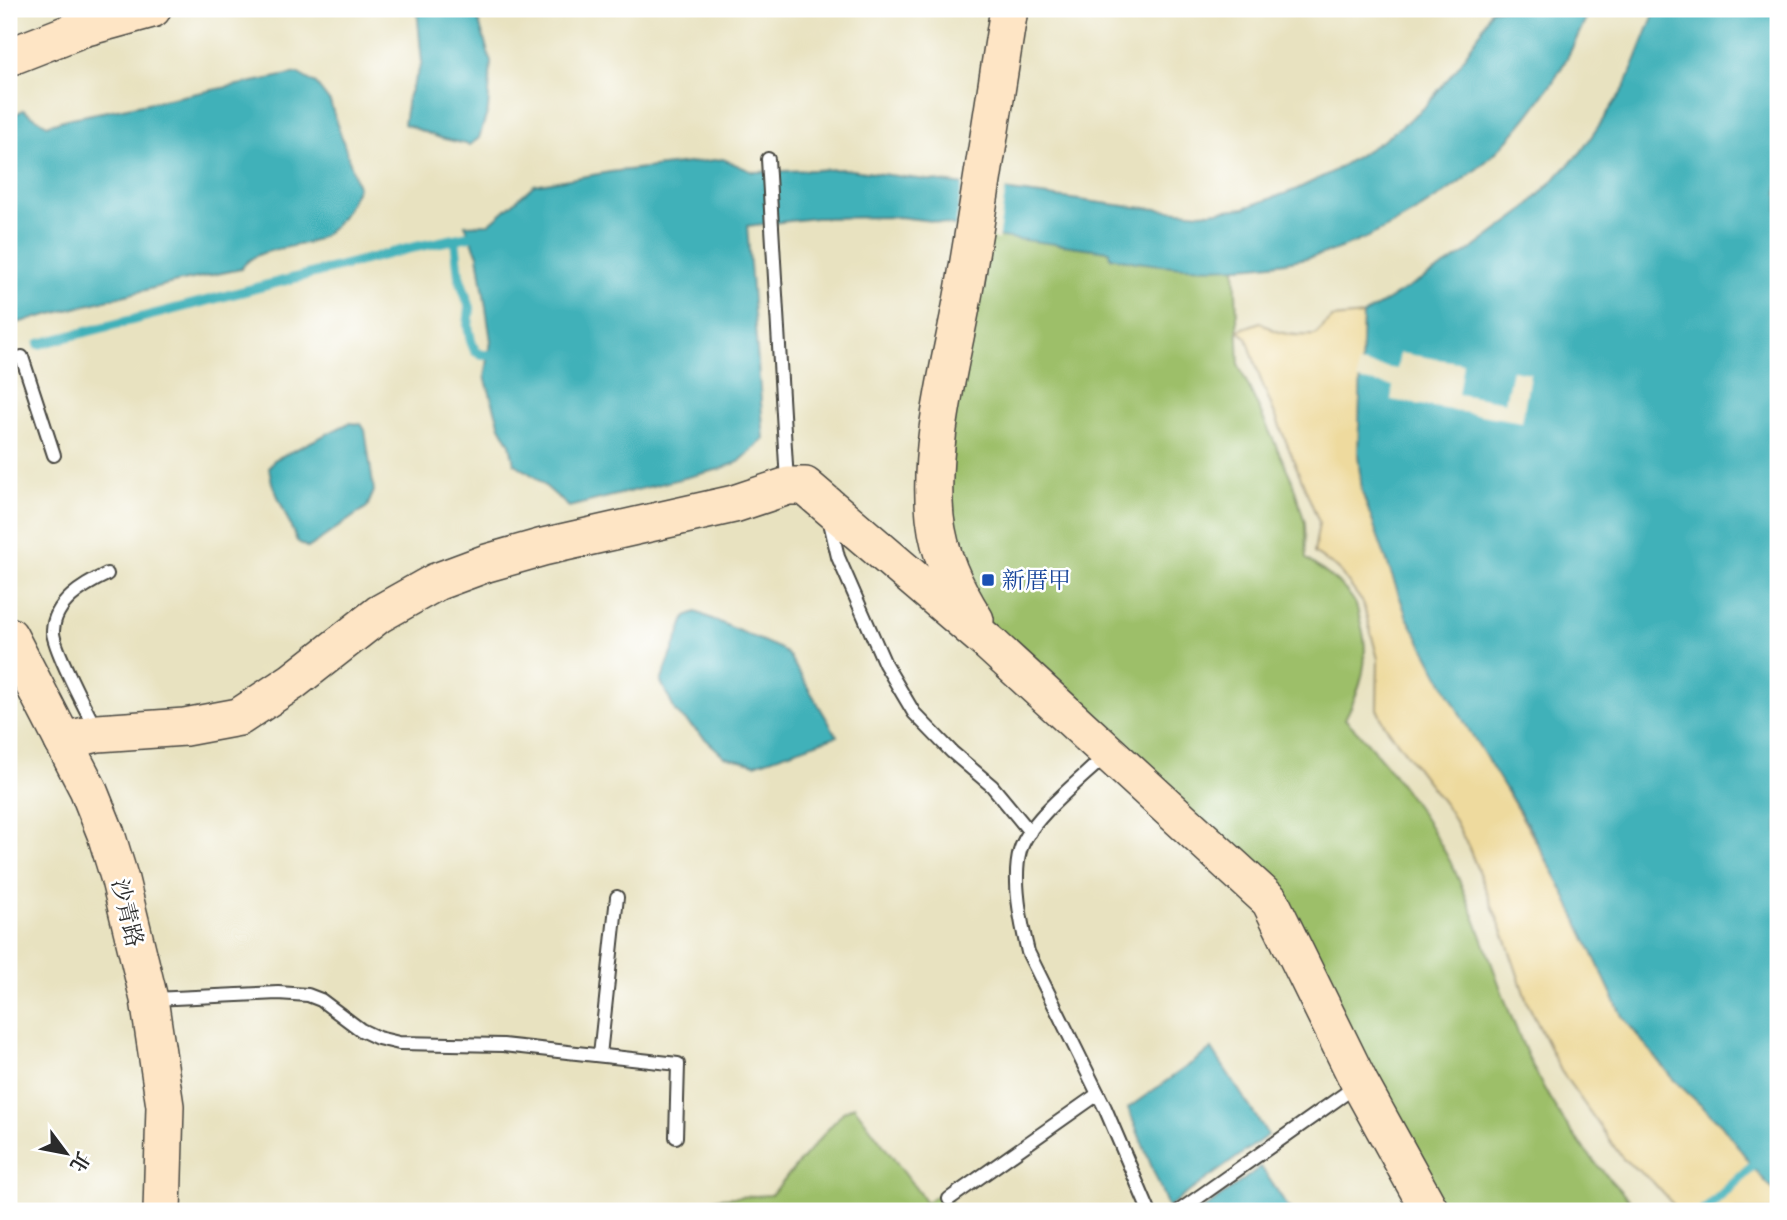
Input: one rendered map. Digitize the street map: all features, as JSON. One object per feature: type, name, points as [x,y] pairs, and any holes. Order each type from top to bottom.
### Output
[{"type":"street","points":[[9,57],[83,28],[152,9]]},
{"type":"street","points":[[990,644],[949,572],[935,516],[934,482],[940,426],[1009,9]]},
{"type":"street","points":[[80,737],[185,727],[239,717],[292,682],[379,614],[436,582],[515,554],[734,504],[788,486],[805,486],[990,644],[1270,901],[1360,1084],[1430,1211]]},
{"type":"street","name":"沙青路","points":[[9,636],[80,737],[88,789],[120,880],[149,999],[165,1106],[162,1211]]},
{"type":"lane","points":[[768,159],[788,486]]},
{"type":"lane","points":[[9,360],[22,358],[54,455]]},
{"type":"lane","points":[[826,503],[838,557],[885,664],[914,713],[952,752],[992,786],[1030,832]]},
{"type":"lane","points":[[80,737],[52,632],[59,612],[71,596],[83,586],[107,574]]},
{"type":"lane","points":[[1109,753],[1039,819],[1020,849],[1017,867],[1022,926],[1028,952],[1098,1094],[1149,1211]]},
{"type":"lane","points":[[600,1055],[617,897]]},
{"type":"lane","points":[[149,999],[278,993],[308,995],[321,1000],[361,1030],[399,1043],[503,1045],[678,1064],[676,1137]]},
{"type":"lane","points":[[1179,1211],[1360,1084]]},
{"type":"lane","points":[[949,1199],[1098,1094]]},
{"type":"green space","points":[[974,231],[1109,251],[1110,257],[1141,262],[1235,267],[1239,366],[1292,480],[1305,523],[1306,559],[1345,590],[1355,603],[1361,624],[1365,649],[1363,673],[1345,719],[1404,788],[1452,865],[1527,1055],[1550,1099],[1585,1150],[1640,1211],[1430,1211],[1270,901],[990,644],[940,542]]},
{"type":"green space","points":[[854,1106],[926,1202],[944,1191],[957,1211],[685,1211],[719,1198],[771,1195],[843,1112]]},
{"type":"sand","points":[[1363,315],[1358,454],[1362,492],[1407,617],[1560,884],[1622,1016],[1672,1078],[1721,1124],[1778,1195],[1778,1211],[1679,1211],[1652,1181],[1623,1159],[1561,1071],[1527,1002],[1505,937],[1468,846],[1450,812],[1384,724],[1377,709],[1378,659],[1363,603],[1338,569],[1314,553],[1319,522],[1260,378],[1247,338],[1238,330],[1260,322],[1286,334],[1315,335],[1332,318]]},
{"type":"water","points":[[417,9],[475,9],[491,62],[488,110],[479,138],[470,145],[440,138],[404,124],[408,97],[422,63]]},
{"type":"water","points":[[1491,9],[1590,9],[1552,83],[1505,142],[1478,168],[1442,195],[1379,231],[1315,256],[1264,265],[1212,268],[1135,262],[1110,257],[1109,251],[1001,237],[932,221],[899,217],[815,218],[747,226],[764,439],[739,462],[720,469],[569,507],[535,477],[514,463],[510,444],[500,426],[485,377],[491,341],[478,255],[465,225],[489,224],[534,185],[610,172],[723,159],[753,172],[844,169],[1125,206],[1201,213],[1244,208],[1295,190],[1330,173],[1385,139],[1424,108],[1457,68],[1481,31]]},
{"type":"water","points":[[1656,9],[1778,9],[1778,1195],[1721,1124],[1672,1078],[1622,1016],[1560,884],[1527,823],[1466,725],[1407,617],[1362,492],[1358,454],[1363,315],[1471,250],[1521,213],[1581,152],[1625,87]]},
{"type":"water","points":[[297,73],[316,84],[330,102],[358,187],[336,225],[314,240],[258,255],[241,269],[173,283],[9,325],[9,118],[23,110],[47,125]]},
{"type":"water","points":[[349,423],[361,424],[365,430],[374,491],[367,507],[308,548],[297,541],[272,483],[269,468],[274,460]]},
{"type":"water","points":[[696,612],[781,649],[789,656],[837,736],[755,764],[724,756],[675,711],[661,682],[686,616]]},
{"type":"water","points":[[1212,1049],[1268,1135],[1168,1207],[1128,1108]]},
{"type":"water","points":[[1261,1167],[1291,1211],[1201,1211]]},
{"type":"pier","points":[[963,181],[1006,187],[998,240],[955,230]]},
{"type":"pier","points":[[1400,353],[1463,363],[1458,394],[1505,402],[1512,370],[1530,373],[1522,422],[1391,400],[1393,386],[1357,380],[1358,363],[1397,369]]},
{"type":"waterway","points":[[39,344],[411,248],[484,233]]},
{"type":"waterway","points":[[455,239],[459,276],[470,308],[468,326],[471,341],[475,351],[482,355],[500,355]]},
{"type":"waterway","points":[[1704,1211],[1778,1143]]},
{"type":"place","name":"新厝甲","points":[[988,580]]}]
